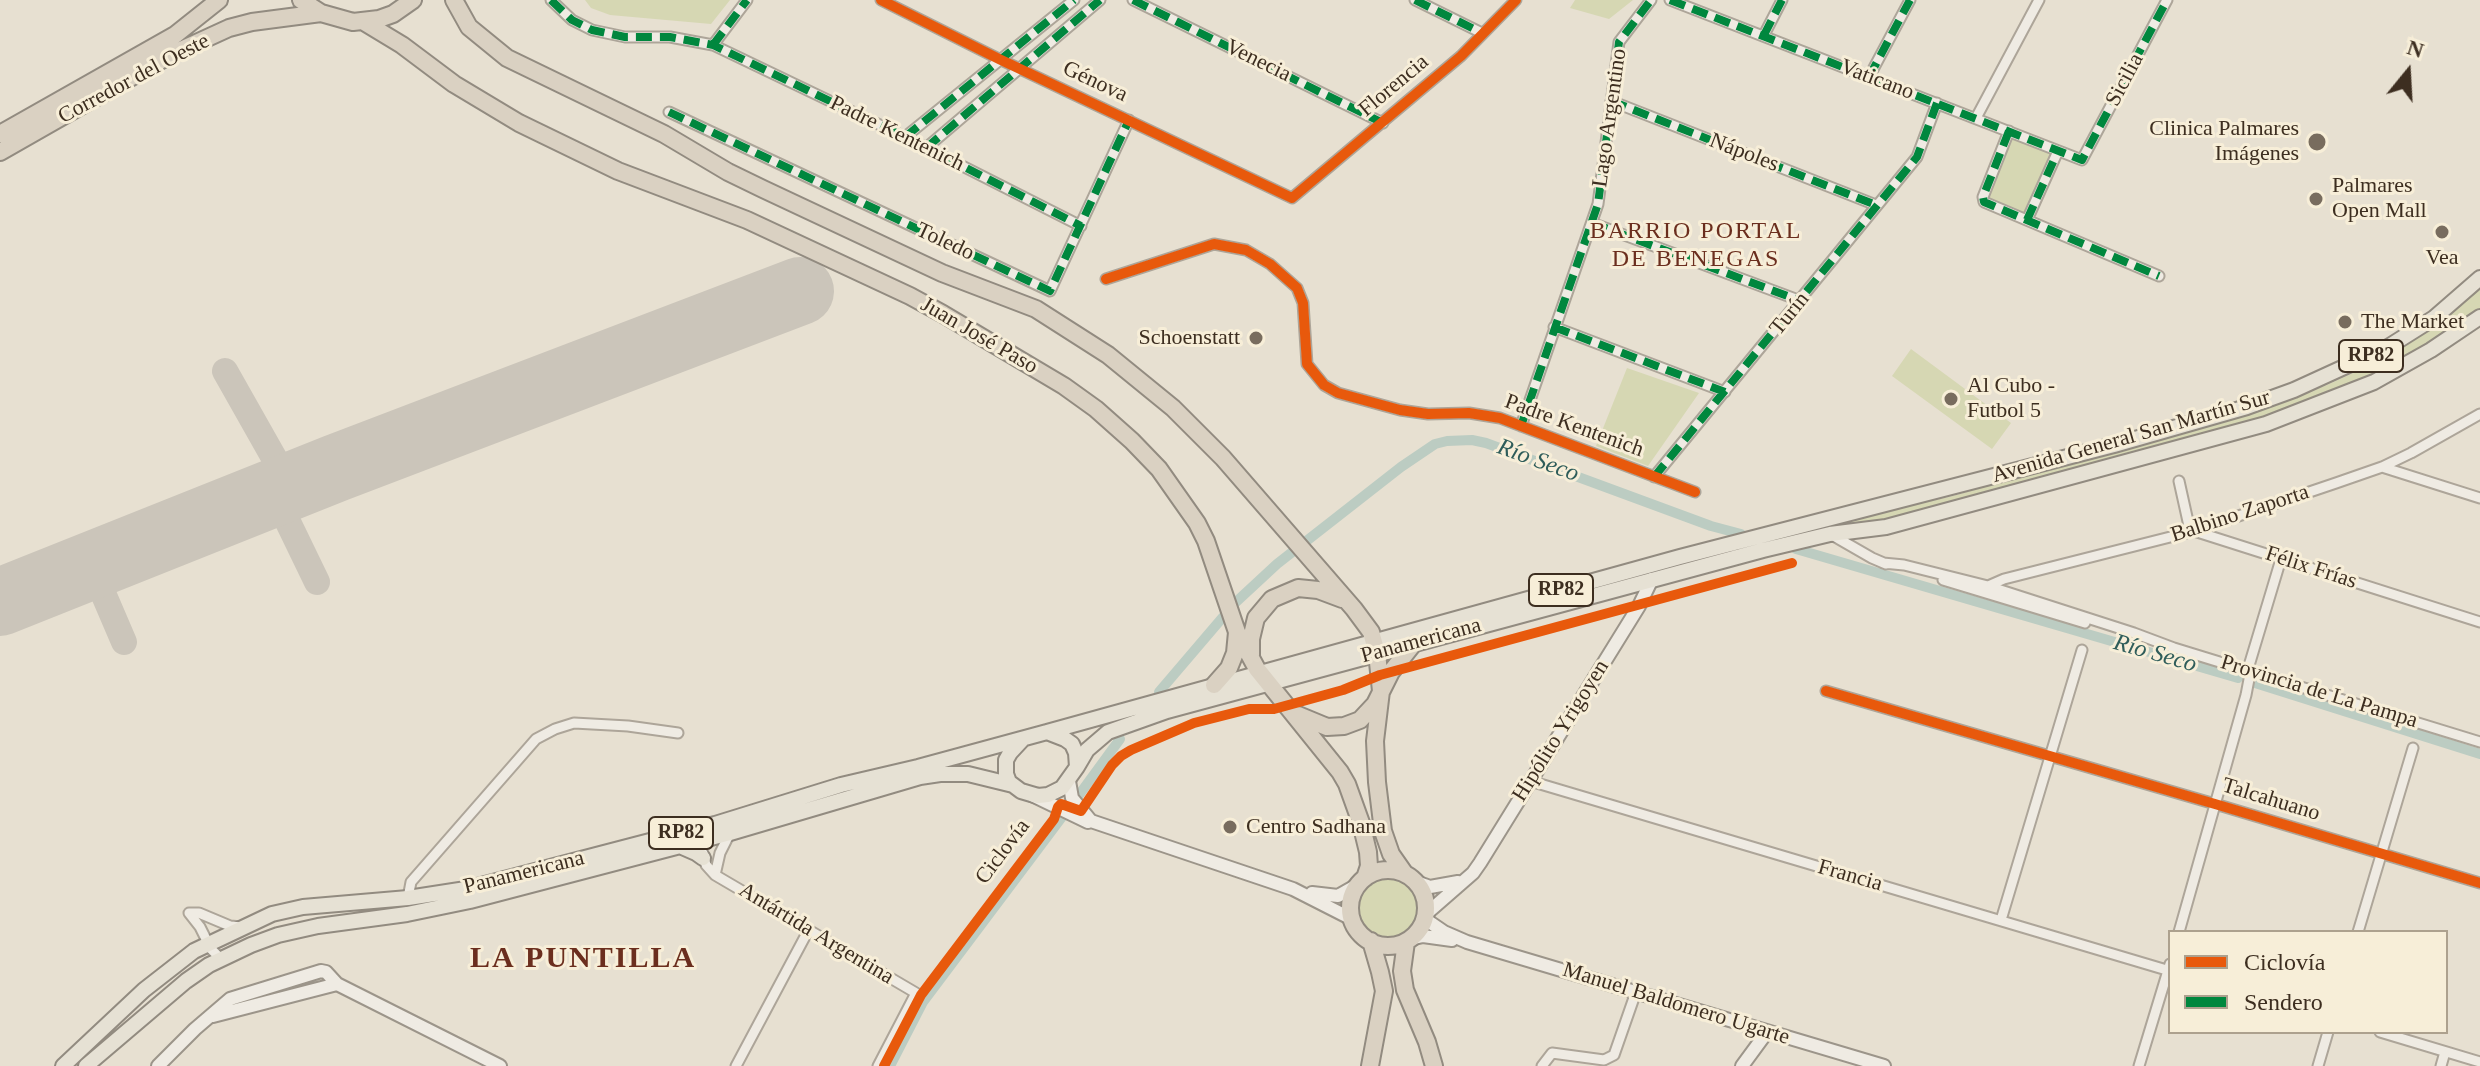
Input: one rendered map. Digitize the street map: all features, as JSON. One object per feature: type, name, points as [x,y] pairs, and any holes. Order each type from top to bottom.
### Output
[{"type":"highway","name":"Corredor del Oeste","points":[[0,134],[175,35],[219,0]]},
{"type":"highway","points":[[301,0],[321,13],[342,20],[364,22],[393,14],[413,0]]},
{"type":"highway","name":"Juan José Paso","points":[[454,0],[469,27],[491,47],[524,68],[664,134],[763,189],[942,273],[1019,301],[1060,322],[1108,355],[1173,408],[1223,458],[1307,553],[1349,603],[1376,647],[1381,691],[1375,741],[1378,791],[1387,846],[1411,878]]},
{"type":"highway","name":"Corredor del Oeste","points":[[0,152],[170,55],[229,28],[321,13]]},
{"type":"highway","name":"Juan José Paso","points":[[364,22],[402,45],[454,84],[519,123],[618,171],[747,220],[943,314],[1064,386],[1132,441],[1180,497],[1206,541],[1237,632],[1263,678],[1340,772],[1354,801],[1368,852],[1369,866],[1362,881]]},
{"type":"highway","points":[[1251,656],[1256,618],[1265,605],[1282,593],[1309,588],[1327,592],[1349,603]]},
{"type":"highway","points":[[1214,685],[1229,668],[1235,653],[1237,632]]},
{"type":"highway","points":[[1289,711],[1318,725],[1352,724],[1368,714],[1397,663],[1414,643]]},
{"type":"highway","points":[[1385,870],[1411,878],[1426,900],[1426,916],[1419,930],[1408,940],[1392,946],[1371,941],[1359,931],[1352,919],[1351,905],[1362,881],[1385,870]]},
{"type":"highway","points":[[1408,940],[1402,977],[1434,1066]]},
{"type":"highway","points":[[1370,1066],[1384,991],[1371,941]]},
{"type":"main road","name":"Avenida General San Martín Sur","points":[[1788,539],[2247,407],[2294,390],[2388,347],[2434,318],[2480,278]]},
{"type":"main road","name":"Avenida General San Martín Sur","points":[[1755,543],[1886,527],[2266,424],[2350,392],[2417,358],[2480,317]]},
{"type":"main road","points":[[2339,371],[2350,392]]},
{"type":"main road","points":[[2114,445],[2120,464]]},
{"type":"main road","name":"Panamericana","points":[[1376,647],[1414,643],[1652,579],[1755,543]]},
{"type":"main road","name":"Panamericana","points":[[1069,781],[1087,750],[1100,737],[1117,727],[1263,678],[1755,543]]},
{"type":"main road","name":"Panamericana","points":[[63,1066],[169,969],[207,943],[272,914],[303,907],[408,898],[466,889],[715,824],[841,785],[1023,739],[1214,685],[1263,678]]},
{"type":"main road","points":[[1047,732],[1072,744],[1077,767]]},
{"type":"main road","points":[[1013,785],[1006,774],[1006,760],[1023,739]]},
{"type":"main road","name":"Panamericana","points":[[86,1066],[186,981],[251,945],[298,930],[437,909],[730,833],[920,777],[968,774],[1013,785],[1030,795]]},
{"type":"main road","points":[[1030,795],[1048,795],[1069,781]]},
{"type":"main road","points":[[680,846],[703,858]]},
{"type":"street","name":"Padre Kentenich","points":[[551,0],[580,25],[608,34],[670,37],[713,45],[1081,226]]},
{"type":"street","points":[[713,45],[747,0]]},
{"type":"street","name":"Génova","points":[[881,0],[1292,198]]},
{"type":"street","points":[[905,137],[1074,0]]},
{"type":"street","points":[[926,148],[1100,0]]},
{"type":"street","name":"Venecia","points":[[1133,0],[1383,123]]},
{"type":"street","points":[[1415,0],[1482,33]]},
{"type":"street","name":"Florencia","points":[[1292,198],[1461,56],[1516,0]]},
{"type":"street","name":"Lago Argentino","points":[[1521,426],[1598,204],[1619,42],[1651,0]]},
{"type":"street","name":"Vaticano","points":[[1670,0],[2082,160]]},
{"type":"street","points":[[1764,35],[1782,0]]},
{"type":"street","points":[[1869,77],[1910,0]]},
{"type":"street","points":[[1976,118],[2039,0]]},
{"type":"street","name":"Sicilia","points":[[2082,160],[2167,0]]},
{"type":"street","name":"Nápoles","points":[[1611,101],[1876,205]]},
{"type":"street","name":"Turín","points":[[1654,477],[1917,157],[1937,103]]},
{"type":"street","name":"Toledo","points":[[669,112],[1050,291],[1129,120]]},
{"type":"street","points":[[2009,131],[1983,197],[1984,202],[2159,276]]},
{"type":"street","points":[[2027,220],[2058,151]]},
{"type":"street","points":[[1592,223],[1801,301]]},
{"type":"street","name":"Padre Kentenich","points":[[1106,279],[1214,244],[1246,250],[1270,264],[1297,288],[1303,303],[1307,364],[1324,385],[1338,393],[1400,410],[1439,415],[1469,413],[1500,418],[1695,492]]},
{"type":"street","points":[[1554,327],[1725,392]]},
{"type":"street","name":"Balbino Zaporta","points":[[1988,586],[2004,579],[2194,531],[2382,467],[2480,414]]},
{"type":"street","points":[[2382,467],[2480,498]]},
{"type":"street","points":[[2179,481],[2189,526],[2194,531]]},
{"type":"street","name":"Félix Frías","points":[[2194,531],[2480,622]]},
{"type":"street","points":[[1830,534],[1883,563],[2174,648]]},
{"type":"street","points":[[2180,930],[2281,559]]},
{"type":"street","name":"Provincia de La Pampa","points":[[1883,563],[1904,565],[1988,586],[2134,633],[2249,677],[2480,742]]},
{"type":"street","name":"Hipólito Yrigoyen","points":[[1426,916],[1480,863],[1639,606],[1652,579]]},
{"type":"street","points":[[2001,920],[2082,650]]},
{"type":"street","name":"Talcahuano","points":[[1826,691],[2480,883]]},
{"type":"street","points":[[408,898],[411,882],[536,739],[574,723],[678,733]]},
{"type":"street","points":[[2359,930],[2413,748]]},
{"type":"street","points":[[1069,781],[1072,798],[1081,811],[1091,821],[1102,825],[1293,889],[1320,895],[1338,896],[1362,881]]},
{"type":"street","name":"Francia","points":[[1530,781],[2168,968]]},
{"type":"street","points":[[1030,795],[1090,823],[1102,825]]},
{"type":"street","points":[[703,858],[704,840],[715,824]]},
{"type":"street","name":"Antártida Argentina","points":[[715,875],[720,853],[730,833]]},
{"type":"street","name":"Antártida Argentina","points":[[703,858],[715,875],[916,993],[878,1066]]},
{"type":"street","points":[[1411,878],[1430,887],[1465,880]]},
{"type":"street","points":[[1293,889],[1352,919]]},
{"type":"street","points":[[221,959],[189,913],[242,927]]},
{"type":"street","name":"Manuel Baldomero Ugarte","points":[[1426,916],[1444,932],[1467,942],[1884,1066]]},
{"type":"street","points":[[736,1066],[808,931]]},
{"type":"street","name":"Manuel Baldomero Ugarte","points":[[1408,940],[1433,937],[1467,942]]},
{"type":"street","points":[[158,1066],[230,999],[315,971],[326,972],[337,984],[500,1066]]},
{"type":"street","points":[[2139,1066],[2168,971]]},
{"type":"street","points":[[1542,1066],[1552,1053],[1604,1060],[1614,1055],[1636,992]]},
{"type":"street","points":[[1742,1066],[1767,1032]]},
{"type":"street","points":[[2318,1066],[2327,1034]]},
{"type":"street","points":[[2386,1034],[2480,1062]]},
{"type":"street","points":[[2441,1066],[2445,1052]]},
{"type":"green space","points":[[585,0],[730,0],[711,24],[610,15],[591,8]]},
{"type":"green space","points":[[1575,0],[1633,0],[1609,19],[1570,8]]},
{"type":"green space","points":[[2009,131],[2058,151],[2027,220],[1984,202]]},
{"type":"green space","points":[[2480,285],[2480,312],[2450,332],[2355,384],[2249,422],[1954,504],[1860,525],[1189,697],[1826,524],[1949,497],[2254,411],[2327,385],[2373,364],[2419,335]]},
{"type":"green space","name":"Al Cubo - Futbol 5","points":[[1911,349],[2011,423],[1992,449],[1892,376]]},
{"type":"green space","points":[[1627,368],[1699,393],[1648,466],[1596,446]]},
{"type":"green space","points":[[1388,876],[1410,885],[1419,907],[1410,929],[1388,938],[1366,929],[1357,907],[1366,885]]},
{"type":"waterway","name":"Río Seco","points":[[1236,602],[1277,564],[1401,467],[1435,444],[1447,441],[1486,443],[1711,526],[1741,534]]},
{"type":"waterway","name":"Río Seco","points":[[1796,549],[2238,678]]},
{"type":"waterway","name":"Río Seco","points":[[1159,692],[1223,617]]},
{"type":"waterway","name":"Río Seco","points":[[2255,683],[2480,754]]},
{"type":"waterway","name":"Río Seco","points":[[1079,795],[1120,739]]},
{"type":"waterway","name":"Río Seco","points":[[890,1066],[923,1002],[1062,817]]},
{"type":"taxiway","points":[[225,371],[290,486]]},
{"type":"taxiway","points":[[287,508],[295,494],[320,474]]},
{"type":"taxiway","points":[[250,502],[281,513],[287,520],[317,582]]},
{"type":"taxiway","points":[[97,579],[101,565],[111,558]]},
{"type":"taxiway","points":[[70,574],[89,574],[97,579],[124,642]]},
{"type":"runway","points":[[0,602],[336,468],[800,291]]},
{"type":"marked path","points":[[551,0],[572,20],[592,30],[625,37],[670,37],[713,45],[1081,226]]},
{"type":"marked path","points":[[713,45],[747,0]]},
{"type":"marked path","points":[[905,137],[1074,0]]},
{"type":"marked path","points":[[926,148],[1100,0]]},
{"type":"marked path","points":[[1133,0],[1383,123]]},
{"type":"marked path","points":[[1415,0],[1482,33]]},
{"type":"marked path","points":[[1521,426],[1598,204],[1619,42],[1651,0]]},
{"type":"marked path","points":[[1670,0],[2082,160],[2167,0]]},
{"type":"marked path","points":[[1764,35],[1782,0]]},
{"type":"marked path","points":[[1869,77],[1910,0]]},
{"type":"marked path","points":[[1611,101],[1876,205]]},
{"type":"marked path","points":[[1654,477],[1917,157],[1937,103]]},
{"type":"marked path","points":[[669,112],[1050,291],[1129,120]]},
{"type":"marked path","points":[[2009,131],[1983,197],[1984,202],[2159,276]]},
{"type":"marked path","points":[[2027,220],[2058,151]]},
{"type":"marked path","points":[[1592,223],[1801,301]]},
{"type":"marked path","points":[[1554,327],[1725,392]]},
{"type":"cycle path","points":[[881,0],[1292,198],[1461,56],[1516,0]]},
{"type":"cycle path","points":[[1106,279],[1214,244],[1246,250],[1270,264],[1297,288],[1303,303],[1307,364],[1324,385],[1338,393],[1400,410],[1428,414],[1469,413],[1500,418],[1695,492]]},
{"type":"cycle path","name":"Ciclovía","points":[[884,1066],[921,995],[1054,819],[1058,807],[1061,804],[1081,811],[1112,765],[1131,750],[1194,723],[1249,709],[1274,709],[1343,690],[1380,675],[1792,563]]},
{"type":"cycle path","points":[[1826,691],[2480,883]]},
{"type":"place","name":"Clinica Palmares Imágenes","points":[[2317,142]]},
{"type":"place","name":"Palmares Open Mall","points":[[2316,199]]},
{"type":"place","name":"Vea","points":[[2442,232]]},
{"type":"place","name":"The Market","points":[[2345,322]]},
{"type":"place","name":"Schoenstatt","points":[[1256,338]]},
{"type":"place","name":"Al Cubo - Futbol 5","points":[[1951,399]]},
{"type":"place","name":"Centro Sadhana","points":[[1230,827]]},
{"type":"district","name":"BARRIO PORTAL DE BENEGAS","points":[[1696,246]]},
{"type":"district","name":"LA PUNTILLA","points":[[583,959]]}]
